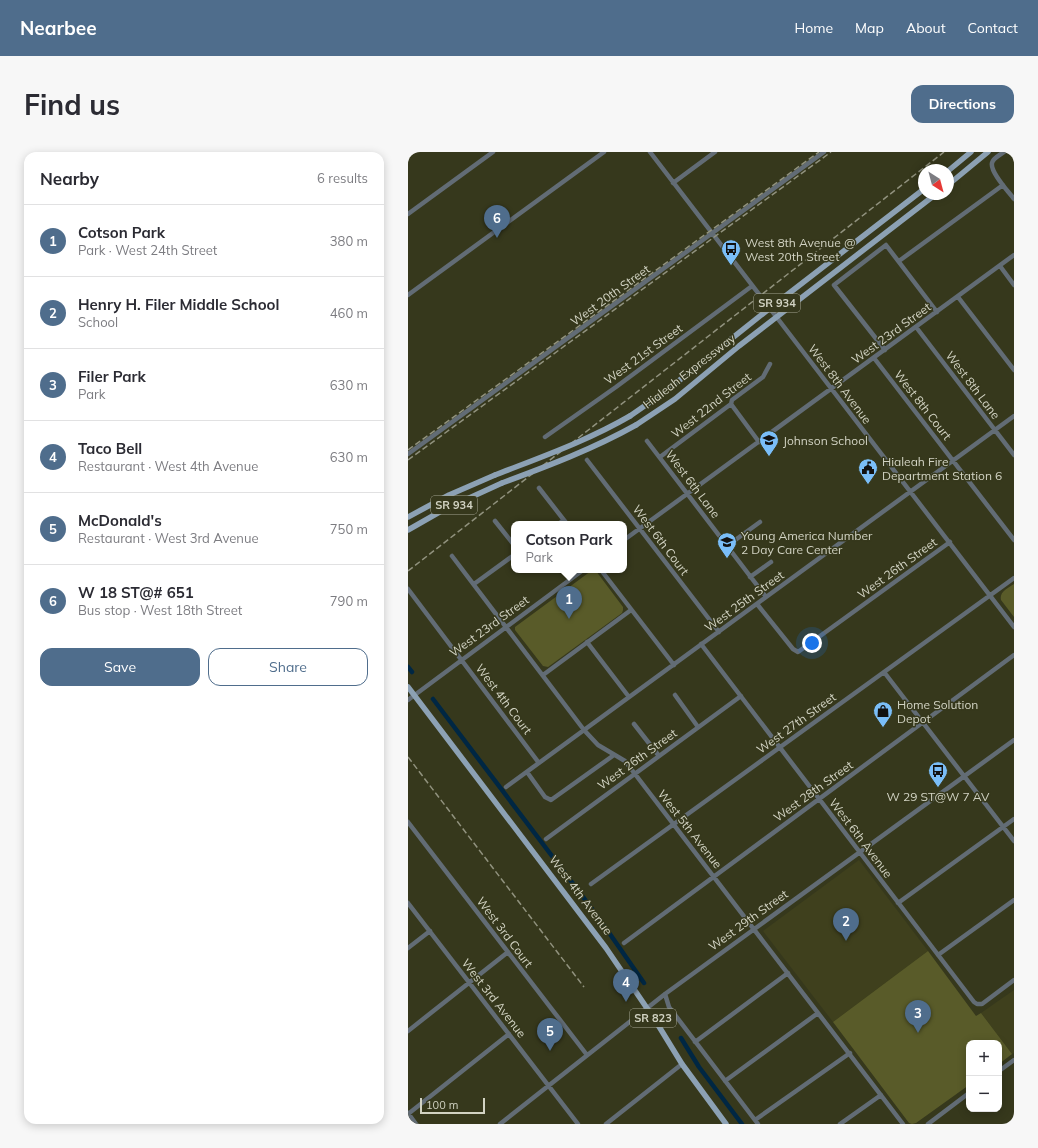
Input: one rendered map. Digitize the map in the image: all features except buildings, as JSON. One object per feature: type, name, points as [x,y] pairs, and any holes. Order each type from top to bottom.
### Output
[{"type":"main road","points":[[954,166],[971,152]]},
{"type":"main road","points":[[954,180],[988,152]]},
{"type":"main road","name":"Hialeah Expressway","points":[[408,517],[449,495],[577,443],[630,416],[666,391],[770,308],[918,194]]},
{"type":"main road","name":"Hialeah Expressway","points":[[408,530],[443,510],[502,483],[571,457],[636,425],[675,399],[739,346],[928,200]]},
{"type":"main road","name":"West 4th Avenue","points":[[408,687],[606,948],[647,1008],[682,1064],[724,1123]]},
{"type":"street","points":[[408,294],[604,152]]},
{"type":"street","name":"West 8th Avenue","points":[[650,152],[950,542],[1014,628]]},
{"type":"street","points":[[674,183],[716,152]]},
{"type":"street","name":"West 20th Street","points":[[408,454],[824,152]]},
{"type":"street","points":[[1004,152],[994,160],[992,170],[1014,199]]},
{"type":"street","points":[[408,214],[490,153]]},
{"type":"street","points":[[898,261],[1004,185]]},
{"type":"street","points":[[885,350],[834,285],[886,245],[937,312]]},
{"type":"street","name":"West 23rd Street","points":[[627,538],[1014,255]]},
{"type":"street","points":[[1000,266],[1014,285]]},
{"type":"street","name":"West 21st Street","points":[[545,437],[616,387],[752,286]]},
{"type":"street","points":[[958,297],[1014,370]]},
{"type":"street","name":"West 8th Lane","points":[[916,327],[1014,455]]},
{"type":"street","name":"West 8th Court","points":[[874,358],[1014,540]]},
{"type":"street","name":"West 22nd Street","points":[[660,457],[731,404],[732,400],[763,377],[770,364]]},
{"type":"street","points":[[731,404],[759,442]]},
{"type":"street","name":"West 25th Street","points":[[506,787],[1014,416]]},
{"type":"street","name":"West 6th Lane","points":[[647,441],[766,597]]},
{"type":"street","name":"West 6th Court","points":[[587,460],[719,632]]},
{"type":"street","points":[[540,488],[564,521]]},
{"type":"street","points":[[495,521],[511,541]]},
{"type":"street","points":[[727,546],[760,522]]},
{"type":"street","name":"West 26th Street","points":[[757,604],[793,649],[798,652],[950,542]]},
{"type":"street","name":"West 5th Avenue","points":[[452,556],[584,730],[598,745],[625,761],[903,1124]]},
{"type":"street","points":[[474,584],[511,557]]},
{"type":"street","points":[[750,577],[771,562]]},
{"type":"street","name":"West 23rd Street","points":[[408,700],[461,659],[579,573]]},
{"type":"street","points":[[603,573],[674,665]]},
{"type":"street","name":"West 27th Street","points":[[591,884],[1014,578]]},
{"type":"street","name":"West 4th Court","points":[[408,589],[539,763]]},
{"type":"street","points":[[543,675],[631,610]]},
{"type":"street","points":[[587,642],[629,697]]},
{"type":"street","name":"West 6th Avenue","points":[[701,644],[974,1002],[982,1004],[1014,980]]},
{"type":"street","name":"West 28th Street","points":[[624,943],[1014,655]]},
{"type":"street","points":[[884,672],[1014,841]]},
{"type":"street","points":[[675,695],[698,727]]},
{"type":"street","name":"West 26th Street","points":[[546,839],[741,696]]},
{"type":"street","points":[[634,724],[658,756]]},
{"type":"street","name":"West 29th Street","points":[[500,1124],[665,994],[1014,740]]},
{"type":"street","points":[[527,772],[545,797],[551,800],[614,755]]},
{"type":"street","points":[[898,903],[1014,819]]},
{"type":"street","name":"West 3rd Court","points":[[408,822],[587,1055]]},
{"type":"street","points":[[938,955],[1014,900]]},
{"type":"street","name":"West 3rd Avenue","points":[[408,903],[578,1124]]},
{"type":"street","points":[[408,948],[430,931]]},
{"type":"street","points":[[408,1031],[508,952]]},
{"type":"street","points":[[695,1042],[788,973]]},
{"type":"street","points":[[665,994],[668,1005],[680,1023],[756,1122],[850,1054]]},
{"type":"street","points":[[725,1081],[818,1013]]},
{"type":"street","points":[[416,1124],[408,1114],[509,1034]]},
{"type":"street","points":[[1002,1069],[1014,1060]]},
{"type":"street","points":[[606,1124],[682,1064]]},
{"type":"street","points":[[840,1124],[881,1095]]},
{"type":"street","points":[[928,1124],[966,1095]]},
{"type":"shaded area","points":[[859,860],[928,951],[833,1022],[763,931]]},
{"type":"shaded area","points":[[1014,990],[1014,1053],[1012,1054],[981,1013]]},
{"type":"green space","points":[[588,573],[598,573],[623,607],[622,613],[548,667],[543,666],[515,630],[515,627]]},
{"type":"green space","points":[[1014,584],[1014,617],[1001,600],[1001,595],[1004,590]]},
{"type":"green space","points":[[928,951],[976,1016],[981,1013],[1001,1040],[966,1040],[966,1087],[916,1123],[912,1124],[909,1123],[833,1022]]},
{"type":"green space","points":[[1002,1041],[1012,1054],[1002,1062]]},
{"type":"waterway","points":[[408,667],[412,672]]},
{"type":"waterway","points":[[433,699],[596,914],[644,983]]},
{"type":"waterway","points":[[681,1038],[699,1067],[742,1124]]},
{"type":"railway","points":[[408,450],[819,152]]},
{"type":"railway","points":[[408,460],[831,152]]},
{"type":"railway","points":[[408,571],[944,152]]},
{"type":"railway","points":[[408,757],[584,987]]},
{"type":"place","name":"W 18 ST@# 651","points":[[497,238]]},
{"type":"place","name":"West 8th Avenue @ West 20th Street","points":[[731,266]]},
{"type":"place","name":"Johnson School","points":[[769,457]]},
{"type":"place","name":"Hialeah Fire Department Station 6","points":[[868,485]]},
{"type":"place","name":"Young America Number 2 Day Care Center","points":[[727,559]]},
{"type":"place","name":"Cotson Park","points":[[569,619]]},
{"type":"place","name":"Home Solution Depot","points":[[883,728]]},
{"type":"place","name":"W 29 ST@W 7 AV","points":[[938,788]]},
{"type":"place","name":"Henry H. Filer Middle School","points":[[846,941]]},
{"type":"place","name":"Taco Bell","points":[[626,1002]]},
{"type":"place","name":"Filer Park","points":[[918,1033]]},
{"type":"place","name":"McDonald's","points":[[550,1051]]}]
